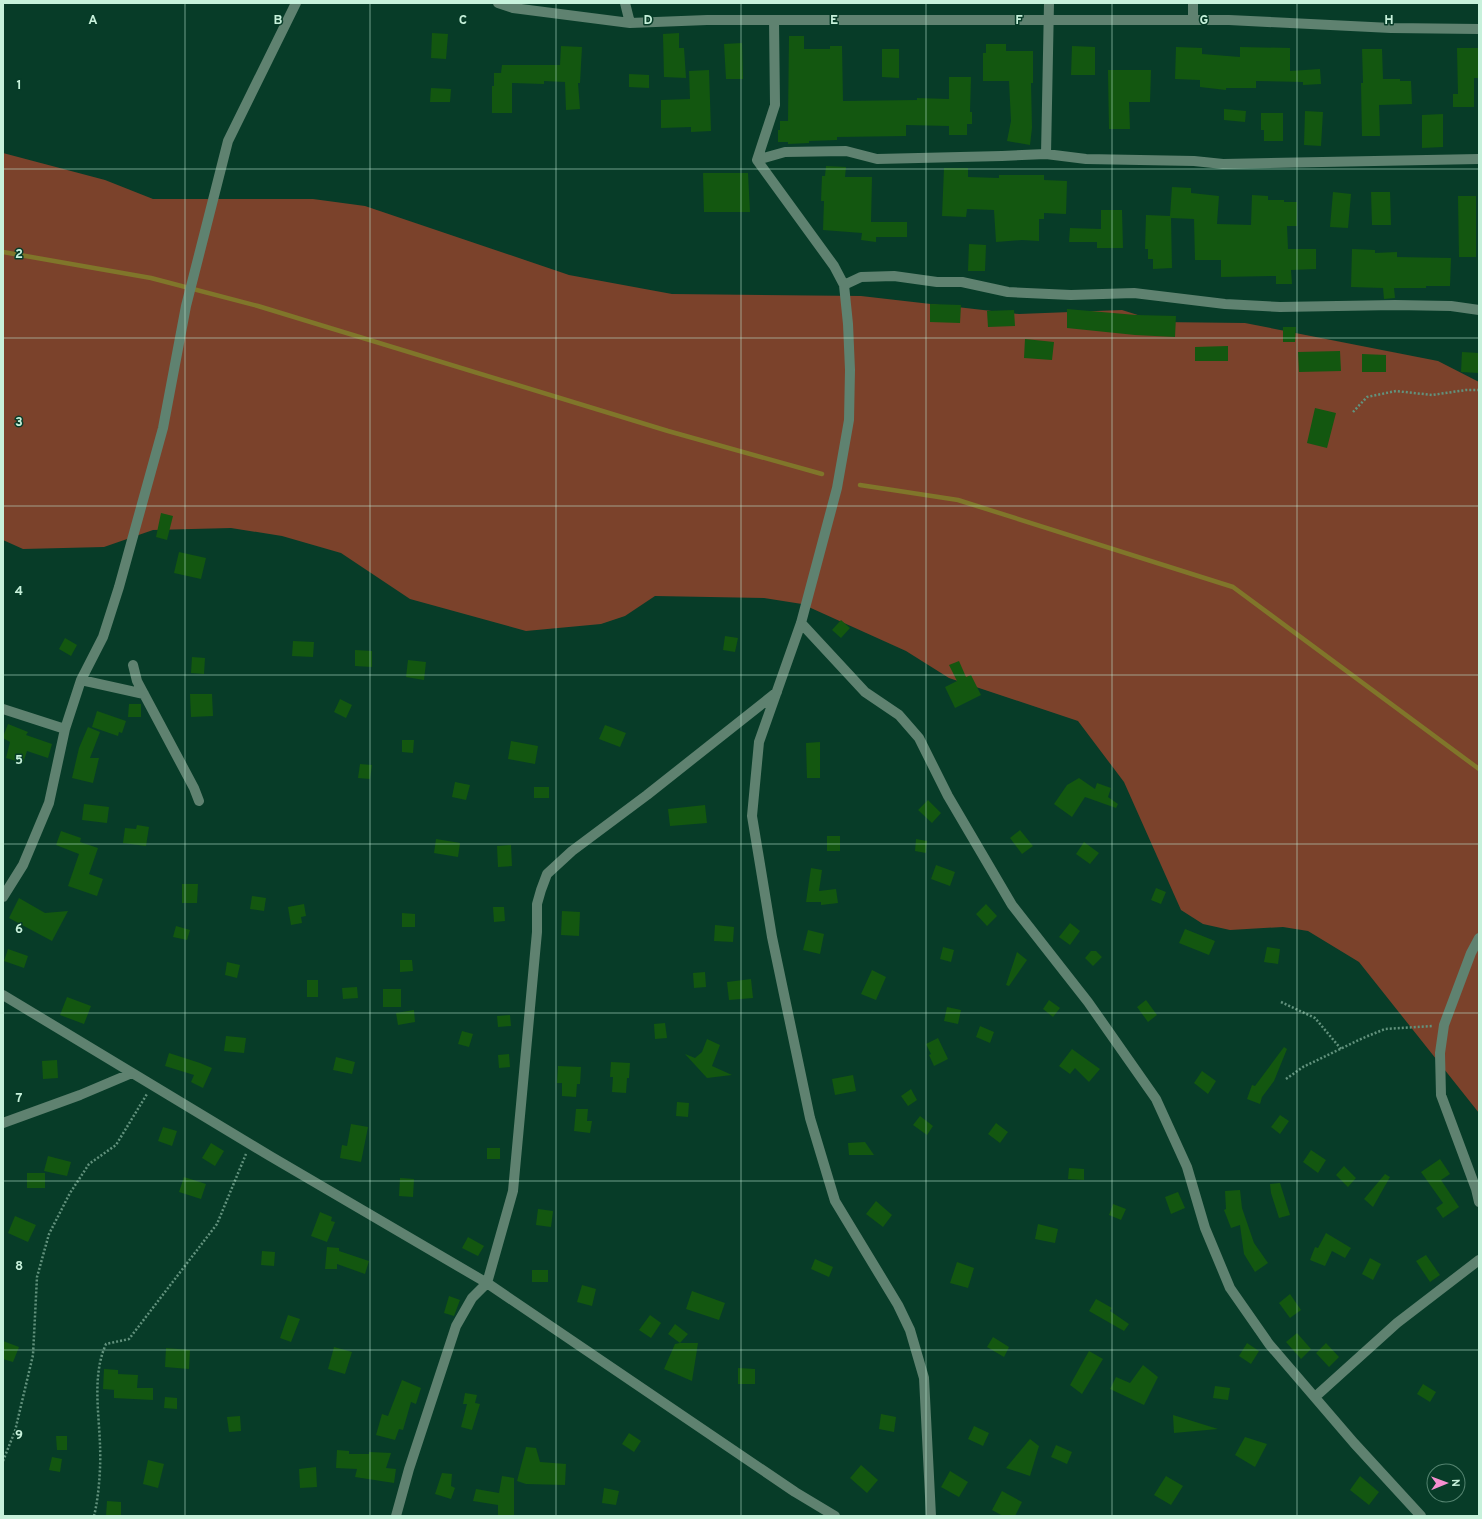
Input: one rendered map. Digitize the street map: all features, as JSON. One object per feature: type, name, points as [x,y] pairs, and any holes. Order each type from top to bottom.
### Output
[{"type":"street","points":[[3,897],[23,865],[49,803],[65,729],[81,680],[103,637],[119,587],[163,428],[186,306],[228,141],[296,3]]},
{"type":"street","points":[[498,3],[513,8],[630,23],[707,20],[1229,20],[1390,28],[1479,29]]},
{"type":"street","points":[[624,3],[630,23]]},
{"type":"street","points":[[1046,154],[1049,3]]},
{"type":"street","points":[[1193,3],[1193,20]]},
{"type":"street","points":[[757,160],[775,105],[774,20]]},
{"type":"street","points":[[757,160],[785,152],[846,151],[877,159],[1046,154],[1086,159],[1194,161],[1223,164],[1479,159]]},
{"type":"street","points":[[757,160],[834,266],[844,285],[848,324],[850,370],[849,420],[837,488],[801,623],[778,692],[759,742],[752,816],[772,937],[810,1118],[835,1201],[898,1305],[910,1330],[924,1378],[931,1516]]},
{"type":"street","points":[[844,285],[861,278],[894,276],[937,282],[962,282],[1008,292],[1071,295],[1134,293],[1225,304],[1280,307],[1395,305],[1443,306],[1479,310]]},
{"type":"street","points":[[801,623],[865,692],[899,715],[919,738],[948,796],[1012,905],[1088,1002],[1156,1099],[1187,1167],[1205,1228],[1230,1288],[1269,1344],[1354,1443],[1421,1516]]},
{"type":"street","points":[[133,665],[137,681],[194,788],[199,801]]},
{"type":"street","points":[[81,680],[144,694]]},
{"type":"street","points":[[396,1516],[409,1469],[456,1326],[472,1298],[487,1283],[514,1191],[537,932],[538,904],[541,890],[548,874],[572,851],[647,796],[778,692]]},
{"type":"street","points":[[3,709],[65,729]]},
{"type":"street","points":[[1479,938],[1471,953],[1444,1025],[1440,1053],[1441,1095],[1476,1189],[1479,1202]]},
{"type":"street","points":[[3,995],[251,1144],[487,1283],[796,1492],[835,1516]]},
{"type":"street","points":[[3,1123],[80,1095],[132,1073]]},
{"type":"street","points":[[1315,1397],[1397,1323],[1479,1260]]},
{"type":"path","points":[[1353,412],[1367,397],[1396,391],[1432,394],[1479,390]]},
{"type":"path","points":[[1280,1002],[1315,1018],[1341,1049]]},
{"type":"path","points":[[1286,1080],[1304,1067],[1385,1029],[1444,1025]]},
{"type":"path","points":[[3,1461],[14,1431],[33,1355],[37,1277],[49,1234],[70,1193],[89,1164],[116,1145],[152,1085]]},
{"type":"path","points":[[94,1516],[100,1446],[97,1395],[102,1353],[106,1344],[129,1339],[217,1224],[251,1144]]},
{"type":"shaded area","points":[[3,153],[105,180],[153,199],[313,199],[365,206],[569,275],[672,294],[861,296],[1019,314],[1122,310],[1160,322],[1245,323],[1438,361],[1479,382],[1479,1113],[1359,962],[1308,931],[1283,927],[1230,930],[1203,924],[1181,910],[1124,782],[1078,721],[949,678],[906,651],[802,604],[764,598],[655,596],[625,616],[601,624],[526,631],[410,599],[341,553],[282,536],[231,528],[153,530],[104,547],[23,549],[3,540]]},
{"type":"building","points":[[432,33],[448,34],[446,59],[431,58]]},
{"type":"building","points":[[679,33],[679,48],[684,48],[686,78],[664,77],[663,34]]},
{"type":"building","points":[[789,36],[804,36],[804,49],[830,49],[830,46],[842,46],[843,101],[917,100],[917,98],[949,99],[949,77],[971,77],[970,112],[972,112],[972,124],[967,124],[967,135],[949,135],[949,126],[906,125],[906,136],[837,137],[837,140],[809,141],[809,143],[788,144],[788,142],[778,142],[780,121],[788,121]]},
{"type":"building","points":[[742,43],[743,79],[726,79],[724,44]]},
{"type":"building","points":[[986,44],[1006,44],[1006,51],[1033,51],[1033,83],[1031,83],[1032,128],[1030,145],[1007,141],[1011,121],[1009,81],[983,81],[983,53],[986,53]]},
{"type":"building","points":[[561,46],[582,47],[580,83],[578,83],[580,109],[566,110],[565,82],[544,81],[544,84],[512,83],[512,113],[492,113],[492,86],[494,86],[494,73],[501,73],[502,65],[560,65]]},
{"type":"building","points":[[1072,46],[1095,47],[1095,75],[1071,75]]},
{"type":"building","points":[[1176,47],[1202,48],[1202,54],[1240,57],[1240,47],[1290,48],[1290,71],[1320,69],[1321,84],[1303,85],[1303,82],[1256,81],[1256,88],[1226,88],[1226,90],[1200,87],[1200,80],[1175,79]]},
{"type":"building","points":[[1457,48],[1479,48],[1479,78],[1474,78],[1474,107],[1453,107],[1453,94],[1458,94]]},
{"type":"building","points":[[882,49],[899,49],[899,78],[882,77]]},
{"type":"building","points":[[1362,49],[1382,49],[1383,79],[1400,79],[1400,81],[1411,81],[1412,104],[1379,105],[1380,136],[1362,136]]},
{"type":"building","points":[[709,70],[711,131],[691,132],[691,127],[661,128],[661,100],[690,99],[689,71]]},
{"type":"building","points":[[1108,70],[1151,70],[1150,102],[1129,102],[1130,129],[1109,129]]},
{"type":"building","points":[[629,74],[649,75],[649,88],[629,87]]},
{"type":"building","points":[[431,88],[451,89],[450,102],[430,102]]},
{"type":"building","points":[[1224,109],[1246,111],[1245,122],[1224,120]]},
{"type":"building","points":[[1305,111],[1323,112],[1321,146],[1304,145]]},
{"type":"building","points":[[1261,113],[1283,113],[1283,141],[1264,141],[1264,130],[1261,130]]},
{"type":"building","points":[[1443,114],[1443,147],[1422,148],[1422,115]]},
{"type":"building","points":[[826,166],[846,167],[845,177],[872,177],[871,222],[907,222],[907,237],[876,237],[876,242],[861,240],[862,233],[823,230],[824,201],[821,201],[822,176],[825,176]]},
{"type":"building","points":[[944,168],[968,168],[968,177],[999,178],[999,175],[1044,175],[1044,180],[1067,181],[1066,214],[1044,213],[1044,219],[1039,219],[1039,241],[1022,240],[996,242],[994,210],[967,209],[966,217],[942,216]]},
{"type":"building","points":[[703,173],[748,173],[750,212],[704,212]]},
{"type":"building","points":[[1172,187],[1191,188],[1191,193],[1219,196],[1217,224],[1251,225],[1252,195],[1268,196],[1268,200],[1297,202],[1297,226],[1287,226],[1288,249],[1316,249],[1316,269],[1291,270],[1292,284],[1276,284],[1276,276],[1221,277],[1221,260],[1195,260],[1194,219],[1171,218],[1172,268],[1153,269],[1153,259],[1148,259],[1148,249],[1145,249],[1146,215],[1170,216]]},
{"type":"building","points":[[1333,192],[1351,194],[1348,228],[1330,227]]},
{"type":"building","points":[[1371,192],[1390,192],[1391,225],[1372,225]]},
{"type":"building","points":[[1458,196],[1476,196],[1476,257],[1459,257]]},
{"type":"building","points":[[1101,210],[1122,210],[1123,248],[1097,248],[1097,242],[1069,242],[1070,228],[1101,229]]},
{"type":"building","points":[[969,244],[986,245],[985,271],[968,271]]},
{"type":"building","points":[[1352,249],[1375,250],[1375,253],[1397,252],[1397,257],[1451,258],[1450,286],[1394,288],[1395,298],[1384,299],[1383,288],[1351,287]]},
{"type":"building","points":[[930,304],[961,305],[960,323],[930,322]]},
{"type":"building","points":[[1067,309],[1136,315],[1176,316],[1175,337],[1135,335],[1067,328]]},
{"type":"building","points":[[1014,310],[1015,326],[988,327],[987,311]]},
{"type":"building","points":[[1283,327],[1296,327],[1295,342],[1283,342]]},
{"type":"building","points":[[1025,339],[1054,342],[1052,360],[1024,358]]},
{"type":"building","points":[[1228,346],[1228,361],[1195,361],[1195,347]]},
{"type":"building","points":[[1340,351],[1341,371],[1299,372],[1298,352]]},
{"type":"building","points":[[1462,352],[1479,353],[1479,373],[1461,372]]},
{"type":"building","points":[[1362,354],[1386,355],[1386,372],[1362,372]]},
{"type":"building","points":[[1315,408],[1336,413],[1327,448],[1307,443]]},
{"type":"building","points":[[161,513],[173,516],[167,540],[156,537]]},
{"type":"building","points":[[179,552],[206,558],[201,579],[174,573]]},
{"type":"building","points":[[841,620],[850,628],[841,638],[832,630]]},
{"type":"building","points":[[725,636],[738,638],[735,652],[723,650]]},
{"type":"building","points":[[65,638],[77,645],[71,656],[59,649]]},
{"type":"building","points":[[293,641],[314,642],[313,657],[292,656]]},
{"type":"building","points":[[355,650],[372,651],[372,667],[355,666]]},
{"type":"building","points":[[192,657],[205,658],[204,674],[191,673]]},
{"type":"building","points":[[408,660],[426,662],[424,680],[406,677]]},
{"type":"building","points":[[959,661],[966,677],[971,675],[981,695],[955,708],[945,687],[957,681],[949,665]]},
{"type":"building","points":[[190,694],[212,694],[213,716],[191,717]]},
{"type":"building","points":[[340,699],[352,705],[346,718],[334,712]]},
{"type":"building","points":[[129,704],[141,704],[141,717],[128,717]]},
{"type":"building","points":[[97,711],[126,721],[122,733],[119,732],[118,736],[92,727]]},
{"type":"building","points":[[8,724],[28,732],[26,735],[52,744],[48,758],[27,751],[23,763],[6,758],[10,742],[3,737]]},
{"type":"building","points":[[605,725],[626,733],[620,747],[599,739]]},
{"type":"building","points":[[88,727],[100,732],[90,758],[99,758],[93,783],[72,778],[79,748]]},
{"type":"building","points":[[402,740],[414,740],[413,753],[402,752]]},
{"type":"building","points":[[511,741],[538,746],[535,764],[508,759]]},
{"type":"building","points":[[820,742],[820,778],[807,778],[806,743]]},
{"type":"building","points":[[360,764],[372,765],[370,779],[358,778]]},
{"type":"building","points":[[1079,778],[1095,789],[1097,783],[1111,788],[1108,797],[1118,804],[1116,808],[1085,797],[1072,817],[1054,804],[1067,785]]},
{"type":"building","points":[[455,782],[470,785],[466,800],[452,797]]},
{"type":"building","points":[[534,787],[549,787],[549,798],[534,798]]},
{"type":"building","points":[[928,800],[941,813],[932,823],[918,810]]},
{"type":"building","points":[[84,804],[109,807],[107,823],[82,820]]},
{"type":"building","points":[[705,805],[707,823],[670,826],[668,809]]},
{"type":"building","points":[[137,825],[149,827],[146,846],[123,843],[125,828],[136,829]]},
{"type":"building","points":[[1020,830],[1033,846],[1022,854],[1010,838]]},
{"type":"building","points":[[61,831],[81,838],[80,842],[98,848],[89,874],[103,879],[97,896],[68,886],[79,854],[56,845]]},
{"type":"building","points":[[827,836],[840,836],[840,851],[827,851]]},
{"type":"building","points":[[436,839],[460,843],[458,857],[434,853]]},
{"type":"building","points":[[916,839],[927,841],[926,853],[915,851]]},
{"type":"building","points":[[1084,842],[1099,853],[1090,864],[1076,854]]},
{"type":"building","points":[[511,845],[512,866],[498,867],[497,846]]},
{"type":"building","points":[[936,865],[955,872],[950,886],[931,879]]},
{"type":"building","points":[[811,868],[822,870],[819,891],[836,889],[838,903],[821,905],[821,902],[806,902]]},
{"type":"building","points":[[182,884],[198,884],[197,903],[182,903]]},
{"type":"building","points":[[1156,888],[1166,892],[1161,904],[1151,900]]},
{"type":"building","points":[[252,896],[266,898],[264,911],[250,909]]},
{"type":"building","points":[[19,898],[45,913],[68,911],[52,941],[9,918]]},
{"type":"building","points":[[304,904],[306,916],[301,917],[302,923],[291,925],[288,907]]},
{"type":"building","points":[[986,904],[997,916],[987,926],[976,914]]},
{"type":"building","points":[[493,907],[504,907],[505,921],[494,922]]},
{"type":"building","points":[[562,911],[580,912],[579,936],[561,935]]},
{"type":"building","points":[[402,913],[415,914],[415,927],[402,927]]},
{"type":"building","points":[[1070,923],[1080,931],[1070,945],[1059,937]]},
{"type":"building","points":[[715,925],[734,927],[733,942],[714,941]]},
{"type":"building","points":[[176,926],[190,930],[187,940],[173,937]]},
{"type":"building","points":[[1185,929],[1215,941],[1209,955],[1179,943]]},
{"type":"building","points":[[808,930],[824,934],[820,954],[803,950]]},
{"type":"building","points":[[943,947],[954,950],[951,962],[940,959]]},
{"type":"building","points":[[1267,947],[1280,949],[1278,964],[1264,962]]},
{"type":"building","points":[[8,949],[28,956],[24,968],[4,961]]},
{"type":"building","points":[[1091,951],[1096,951],[1102,957],[1093,966],[1085,958]]},
{"type":"building","points":[[1017,952],[1027,960],[1009,986],[1006,985]]},
{"type":"building","points":[[400,960],[412,960],[413,971],[400,972]]},
{"type":"building","points":[[227,962],[240,965],[237,978],[225,975]]},
{"type":"building","points":[[872,970],[886,977],[876,1000],[861,994]]},
{"type":"building","points":[[705,972],[706,987],[694,988],[693,973]]},
{"type":"building","points":[[751,979],[753,998],[729,1000],[727,982]]},
{"type":"building","points":[[307,980],[318,980],[318,997],[307,997]]},
{"type":"building","points":[[357,987],[358,998],[343,999],[342,988]]},
{"type":"building","points":[[383,989],[401,989],[401,1007],[383,1007]]},
{"type":"building","points":[[67,997],[91,1006],[84,1024],[60,1015]]},
{"type":"building","points":[[1049,1000],[1060,1008],[1053,1017],[1043,1009]]},
{"type":"building","points":[[1146,1000],[1157,1015],[1148,1022],[1137,1007]]},
{"type":"building","points":[[947,1007],[961,1010],[958,1024],[944,1021]]},
{"type":"building","points":[[414,1010],[415,1022],[398,1025],[396,1013]]},
{"type":"building","points":[[510,1015],[511,1026],[498,1027],[497,1016]]},
{"type":"building","points":[[665,1023],[667,1038],[655,1039],[654,1024]]},
{"type":"building","points":[[980,1026],[994,1032],[990,1043],[976,1037]]},
{"type":"building","points":[[462,1031],[473,1034],[469,1047],[458,1044]]},
{"type":"building","points":[[226,1036],[246,1038],[244,1053],[224,1051]]},
{"type":"building","points":[[938,1038],[948,1059],[934,1066],[929,1055],[931,1054],[926,1044]]},
{"type":"building","points":[[707,1039],[720,1045],[712,1066],[732,1075],[707,1078],[685,1054],[695,1058],[702,1052]]},
{"type":"building","points":[[1284,1047],[1287,1049],[1274,1081],[1262,1097],[1260,1104],[1247,1099],[1252,1085],[1255,1086]]},
{"type":"building","points":[[1072,1049],[1100,1069],[1089,1082],[1075,1068],[1070,1074],[1059,1066]]},
{"type":"building","points":[[169,1053],[212,1068],[203,1088],[191,1082],[194,1075],[165,1066]]},
{"type":"building","points":[[509,1054],[510,1067],[499,1068],[498,1055]]},
{"type":"building","points":[[336,1057],[355,1062],[352,1074],[333,1070]]},
{"type":"building","points":[[57,1060],[58,1078],[43,1079],[42,1061]]},
{"type":"building","points":[[611,1062],[630,1063],[626,1093],[612,1092],[613,1077],[610,1077]]},
{"type":"building","points":[[558,1066],[581,1067],[580,1084],[577,1084],[576,1097],[562,1096],[562,1083],[557,1083]]},
{"type":"building","points":[[1202,1071],[1216,1081],[1208,1094],[1194,1083]]},
{"type":"building","points":[[853,1075],[856,1091],[835,1095],[832,1079]]},
{"type":"building","points":[[911,1089],[917,1100],[908,1106],[901,1096]]},
{"type":"building","points":[[677,1102],[689,1103],[688,1117],[676,1116]]},
{"type":"building","points":[[576,1109],[588,1109],[587,1121],[592,1121],[590,1133],[574,1131]]},
{"type":"building","points":[[1280,1115],[1289,1121],[1280,1134],[1271,1127]]},
{"type":"building","points":[[920,1116],[933,1126],[927,1135],[913,1125]]},
{"type":"building","points":[[996,1123],[1008,1132],[1000,1143],[988,1134]]},
{"type":"building","points":[[351,1124],[368,1127],[361,1162],[340,1158],[342,1145],[347,1146]]},
{"type":"building","points":[[163,1127],[177,1131],[172,1146],[158,1141]]},
{"type":"building","points":[[865,1142],[874,1155],[849,1155],[848,1143]]},
{"type":"building","points":[[211,1143],[224,1151],[215,1166],[202,1158]]},
{"type":"building","points":[[487,1148],[500,1148],[500,1159],[487,1159]]},
{"type":"building","points":[[1311,1150],[1326,1160],[1318,1173],[1303,1162]]},
{"type":"building","points":[[48,1156],[71,1162],[67,1176],[44,1171]]},
{"type":"building","points":[[1440,1159],[1450,1174],[1441,1180],[1459,1207],[1443,1218],[1436,1208],[1443,1203],[1421,1172]]},
{"type":"building","points":[[1344,1166],[1356,1178],[1348,1187],[1336,1175]]},
{"type":"building","points":[[1069,1168],[1084,1169],[1084,1180],[1068,1179]]},
{"type":"building","points":[[27,1173],[45,1173],[45,1188],[27,1188]]},
{"type":"building","points":[[1385,1174],[1390,1177],[1373,1207],[1364,1199]]},
{"type":"building","points":[[184,1177],[206,1184],[201,1199],[179,1192]]},
{"type":"building","points":[[400,1178],[414,1179],[413,1197],[399,1196]]},
{"type":"building","points":[[1280,1183],[1290,1215],[1279,1218],[1271,1193],[1270,1184]]},
{"type":"building","points":[[1240,1190],[1242,1208],[1254,1243],[1268,1263],[1255,1272],[1244,1254],[1240,1225],[1231,1228],[1224,1210],[1226,1209],[1225,1191]]},
{"type":"building","points":[[1178,1192],[1185,1208],[1171,1214],[1165,1197]]},
{"type":"building","points":[[876,1201],[892,1215],[883,1227],[866,1214]]},
{"type":"building","points":[[1113,1204],[1126,1209],[1121,1220],[1109,1215]]},
{"type":"building","points":[[538,1209],[553,1211],[551,1227],[536,1225]]},
{"type":"building","points":[[320,1212],[332,1217],[331,1221],[335,1222],[327,1242],[311,1236]]},
{"type":"building","points":[[15,1216],[36,1225],[28,1242],[8,1233]]},
{"type":"building","points":[[1038,1224],[1058,1229],[1055,1243],[1035,1239]]},
{"type":"building","points":[[1326,1233],[1351,1248],[1345,1258],[1332,1251],[1325,1266],[1310,1260],[1315,1247],[1318,1248]]},
{"type":"building","points":[[468,1237],[484,1246],[478,1256],[462,1248]]},
{"type":"building","points":[[327,1247],[339,1248],[339,1251],[369,1261],[365,1274],[337,1264],[337,1269],[325,1269]]},
{"type":"building","points":[[262,1251],[275,1252],[274,1266],[261,1265]]},
{"type":"building","points":[[1426,1255],[1440,1275],[1430,1282],[1416,1261]]},
{"type":"building","points":[[1370,1258],[1381,1264],[1373,1280],[1362,1274]]},
{"type":"building","points":[[815,1259],[833,1267],[829,1277],[811,1269]]},
{"type":"building","points":[[957,1262],[974,1268],[968,1288],[950,1283]]},
{"type":"building","points":[[532,1270],[548,1270],[548,1282],[532,1282]]},
{"type":"building","points":[[582,1285],[596,1289],[592,1306],[577,1302]]},
{"type":"building","points":[[692,1291],[725,1303],[719,1320],[686,1309]]},
{"type":"building","points":[[1290,1294],[1301,1310],[1290,1318],[1279,1303]]},
{"type":"building","points":[[449,1296],[460,1300],[454,1316],[444,1313]]},
{"type":"building","points":[[1096,1299],[1112,1308],[1110,1311],[1129,1324],[1124,1331],[1089,1311]]},
{"type":"building","points":[[288,1315],[300,1319],[291,1342],[280,1338]]},
{"type":"building","points":[[650,1315],[661,1323],[651,1338],[639,1330]]},
{"type":"building","points":[[675,1324],[688,1334],[680,1343],[668,1334]]},
{"type":"building","points":[[1297,1333],[1311,1349],[1301,1359],[1286,1342]]},
{"type":"building","points":[[993,1337],[1009,1347],[1004,1357],[987,1347]]},
{"type":"building","points":[[3,1341],[19,1347],[13,1362],[3,1359]]},
{"type":"building","points":[[698,1343],[692,1381],[664,1369],[675,1344]]},
{"type":"building","points":[[1247,1343],[1259,1351],[1251,1364],[1239,1356]]},
{"type":"building","points":[[1326,1343],[1339,1357],[1329,1367],[1316,1353]]},
{"type":"building","points":[[334,1347],[352,1352],[345,1374],[328,1369]]},
{"type":"building","points":[[166,1348],[190,1350],[189,1369],[165,1367]]},
{"type":"building","points":[[1089,1351],[1103,1359],[1082,1394],[1070,1385]]},
{"type":"building","points":[[1143,1365],[1158,1377],[1144,1405],[1110,1389],[1116,1377],[1130,1383]]},
{"type":"building","points":[[738,1368],[755,1369],[755,1384],[738,1384]]},
{"type":"building","points":[[104,1369],[118,1370],[118,1374],[138,1375],[137,1388],[153,1388],[153,1400],[114,1398],[115,1390],[103,1389]]},
{"type":"building","points":[[402,1380],[421,1388],[416,1404],[411,1402],[403,1430],[399,1429],[395,1440],[376,1435],[382,1414],[388,1416]]},
{"type":"building","points":[[1423,1384],[1436,1392],[1430,1402],[1417,1394]]},
{"type":"building","points":[[1215,1386],[1230,1388],[1228,1400],[1213,1398]]},
{"type":"building","points":[[465,1393],[477,1395],[475,1403],[480,1404],[472,1430],[461,1427],[467,1404],[463,1404]]},
{"type":"building","points":[[165,1397],[177,1398],[177,1409],[164,1408]]},
{"type":"building","points":[[881,1414],[896,1417],[894,1432],[879,1429]]},
{"type":"building","points":[[1173,1415],[1218,1429],[1174,1433]]},
{"type":"building","points":[[240,1416],[241,1431],[229,1432],[227,1417]]},
{"type":"building","points":[[974,1426],[989,1433],[983,1446],[968,1439]]},
{"type":"building","points":[[629,1433],[641,1441],[634,1452],[622,1444]]},
{"type":"building","points":[[56,1436],[67,1436],[67,1450],[57,1450]]},
{"type":"building","points":[[1245,1437],[1267,1444],[1255,1467],[1235,1455]]},
{"type":"building","points":[[1030,1439],[1039,1446],[1030,1476],[1006,1468]]},
{"type":"building","points":[[1056,1445],[1072,1452],[1067,1464],[1051,1457]]},
{"type":"building","points":[[526,1447],[536,1448],[540,1462],[566,1464],[565,1485],[526,1484],[517,1481]]},
{"type":"building","points":[[337,1450],[349,1451],[349,1454],[369,1454],[369,1452],[391,1453],[386,1468],[396,1469],[394,1483],[355,1477],[357,1469],[336,1468]]},
{"type":"building","points":[[52,1457],[62,1459],[60,1472],[49,1470]]},
{"type":"building","points":[[148,1460],[164,1464],[158,1488],[143,1484]]},
{"type":"building","points":[[861,1465],[878,1480],[867,1493],[850,1478]]},
{"type":"building","points":[[316,1467],[317,1487],[300,1488],[299,1469]]},
{"type":"building","points":[[950,1471],[968,1482],[959,1497],[941,1487]]},
{"type":"building","points":[[442,1473],[452,1474],[451,1486],[455,1488],[451,1499],[435,1494]]},
{"type":"building","points":[[502,1476],[514,1478],[514,1516],[498,1516],[498,1505],[473,1501],[476,1489],[499,1493]]},
{"type":"building","points":[[1166,1476],[1183,1486],[1171,1505],[1154,1495]]},
{"type":"building","points":[[1360,1476],[1379,1492],[1369,1505],[1350,1490]]},
{"type":"building","points":[[604,1488],[619,1491],[616,1505],[602,1503]]},
{"type":"building","points":[[1002,1491],[1022,1502],[1015,1516],[1003,1516],[992,1510]]},
{"type":"building","points":[[107,1501],[121,1502],[121,1516],[106,1516]]},
{"type":"waterway","points":[[3,252],[151,278],[258,306],[668,431],[822,474]]},
{"type":"waterway","points":[[860,485],[958,500],[1233,587],[1479,769]]}]
